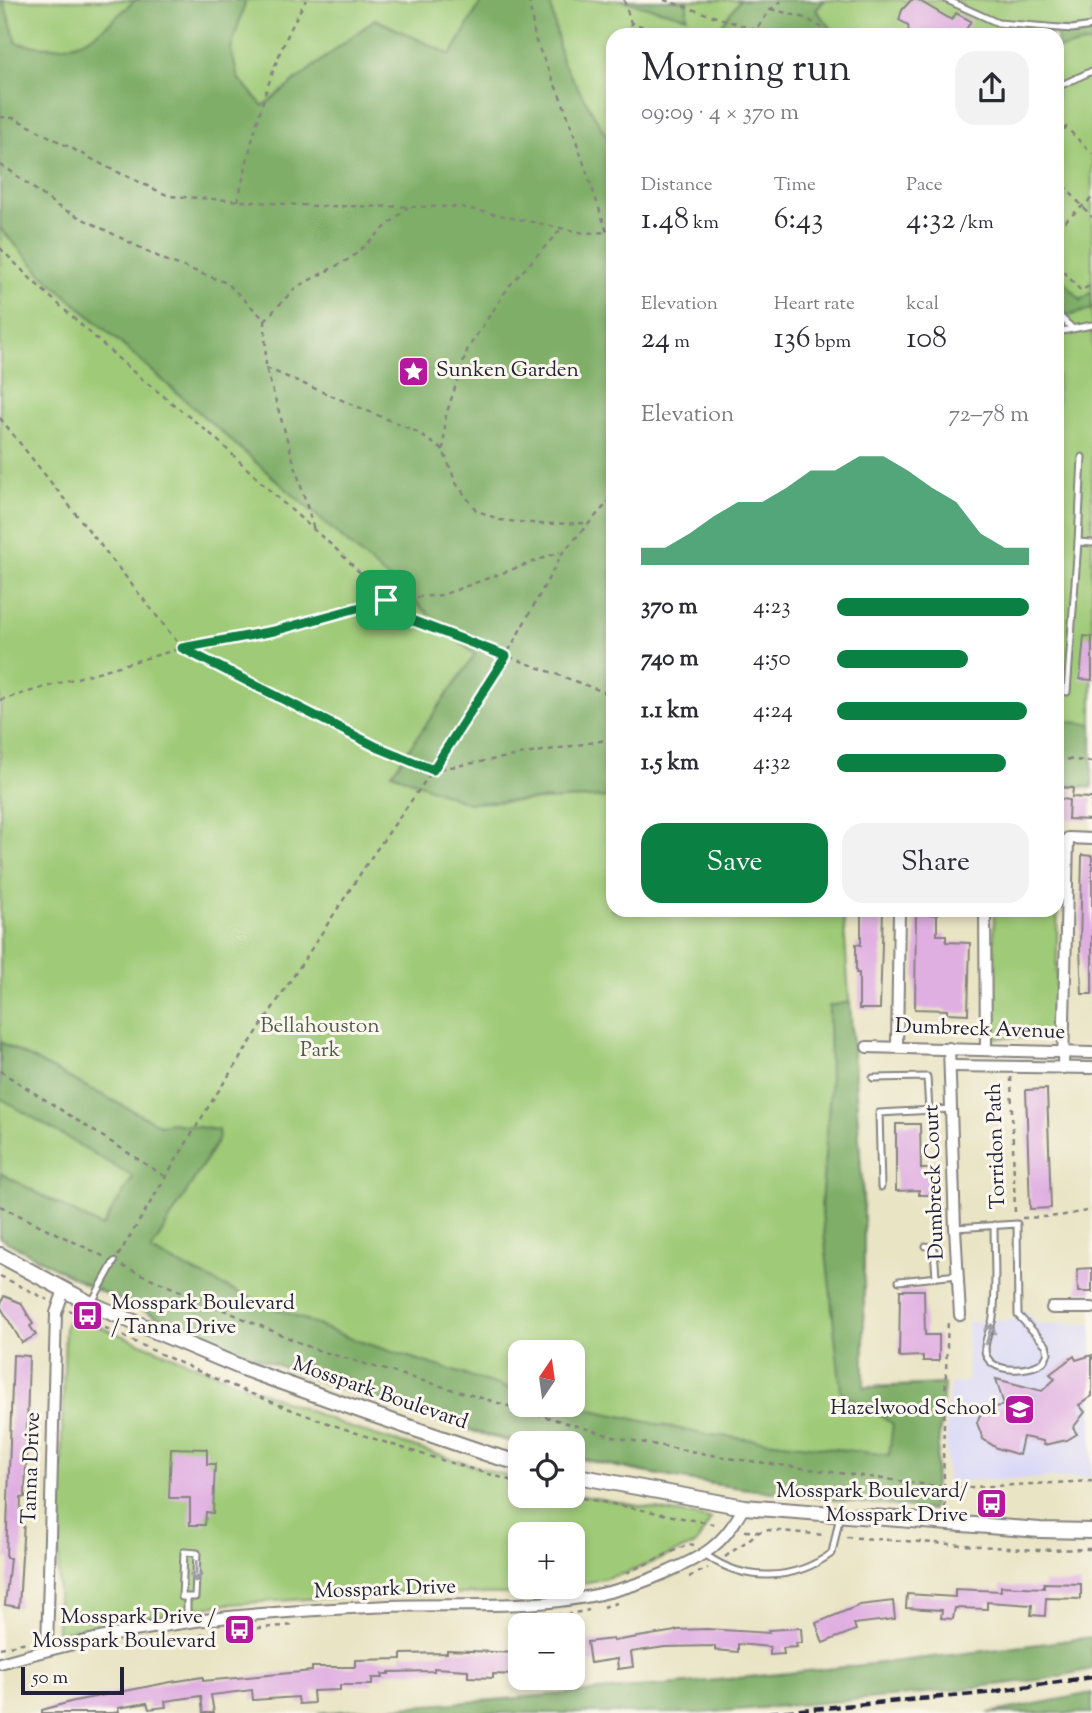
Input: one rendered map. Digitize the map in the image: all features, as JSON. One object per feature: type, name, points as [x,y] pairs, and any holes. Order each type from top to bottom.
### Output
[{"type":"street","points":[[1063,1068],[1068,838],[1092,839]]},
{"type":"street","points":[[897,1046],[899,917]]},
{"type":"street","points":[[985,917],[986,1049]]},
{"type":"street","name":"Dumbreck Avenue","points":[[867,1047],[1092,1053]]},
{"type":"street","name":"Dumbreck Court","points":[[949,1048],[960,1315]]},
{"type":"street","name":"Dumbreck Avenue","points":[[951,1066],[1092,1068]]},
{"type":"street","name":"Mosspark Boulevard","points":[[0,1255],[91,1304],[245,1369],[508,1460]]},
{"type":"street","name":"Tanna Drive","points":[[47,1649],[56,1313],[64,1290]]},
{"type":"street","points":[[1052,1308],[1092,1308]]},
{"type":"street","points":[[585,1477],[744,1507],[1040,1530],[1092,1531]]},
{"type":"street","name":"Mosspark Drive","points":[[0,1663],[47,1649],[187,1623],[261,1614],[389,1606],[549,1604],[606,1593],[640,1584],[706,1555],[732,1529],[744,1507]]},
{"type":"street","points":[[1040,1530],[1092,1522]]},
{"type":"lane","points":[[947,0],[998,23],[1060,28]]},
{"type":"lane","points":[[1064,28],[1092,26]]},
{"type":"lane","points":[[1064,84],[1092,71]]},
{"type":"lane","points":[[1064,321],[1072,328]]},
{"type":"lane","points":[[1064,330],[1092,325]]},
{"type":"lane","points":[[1067,692],[1082,457]]},
{"type":"lane","points":[[1078,542],[1092,543]]},
{"type":"lane","points":[[873,1078],[927,1077],[929,1110]]},
{"type":"lane","points":[[881,1187],[879,1113],[952,1109]]},
{"type":"lane","points":[[955,1228],[994,1226],[1016,1221],[1018,1315],[1048,1350],[1044,1362],[1028,1370],[1003,1367],[986,1356],[994,1310],[994,1226]]},
{"type":"lane","points":[[926,1246],[934,1249],[936,1277]]},
{"type":"lane","points":[[91,1304],[114,1262]]},
{"type":"lane","points":[[899,1281],[958,1275]]},
{"type":"lane","points":[[706,1555],[729,1568],[764,1576],[794,1573],[818,1563],[832,1553],[840,1514]]},
{"type":"lane","points":[[184,1552],[197,1553],[195,1597],[187,1597],[182,1597],[184,1552]]},
{"type":"lane","points":[[187,1597],[187,1623]]},
{"type":"path","points":[[237,201],[266,94],[292,24],[306,0]]},
{"type":"path","points":[[528,0],[535,40],[565,108],[606,229]]},
{"type":"path","points":[[624,0],[632,28]]},
{"type":"path","points":[[664,0],[750,28]]},
{"type":"path","points":[[757,28],[771,9],[783,0]]},
{"type":"path","points":[[771,9],[805,18],[823,28]]},
{"type":"path","points":[[631,23],[650,28]]},
{"type":"path","points":[[0,117],[14,118],[108,168],[169,195],[316,206],[461,207],[584,233],[606,232]]},
{"type":"path","points":[[1064,129],[1066,127],[1092,154]]},
{"type":"path","points":[[0,165],[57,206],[165,261],[227,283],[265,320]]},
{"type":"path","points":[[1064,186],[1092,217]]},
{"type":"path","points":[[1064,222],[1092,198]]},
{"type":"path","points":[[314,530],[266,368],[265,320],[295,288],[351,258],[408,207]]},
{"type":"path","points":[[562,228],[510,285],[468,348],[446,415],[443,450],[456,482],[476,510],[500,520],[541,524],[589,523]]},
{"type":"path","points":[[0,248],[121,361],[212,436],[406,618],[606,693]]},
{"type":"path","points":[[1064,272],[1081,292],[1092,284]]},
{"type":"path","points":[[266,368],[415,431],[443,450]]},
{"type":"path","points":[[0,418],[182,648],[377,747],[433,770],[606,739]]},
{"type":"path","points":[[114,1262],[217,1092],[370,859],[433,770],[506,656],[563,551],[606,505]]},
{"type":"path","points":[[0,700],[182,648],[274,631],[386,600],[442,595],[563,551]]},
{"type":"path","points":[[1064,759],[1092,762]]},
{"type":"path","name":"Torridon Path","points":[[1011,1066],[1016,1221]]},
{"type":"path","points":[[0,1071],[166,1177]]},
{"type":"path","points":[[0,1206],[114,1262],[314,1349],[618,1438],[734,1460],[944,1487],[1092,1481]]},
{"type":"path","points":[[1016,1221],[1092,1210]]},
{"type":"path","points":[[945,1522],[947,1320],[960,1315]]},
{"type":"path","points":[[585,1498],[700,1520],[732,1529],[759,1532]]},
{"type":"path","points":[[619,1577],[689,1544],[714,1546]]},
{"type":"shaded area","name":"Hazelwood School","points":[[1024,1310],[1038,1324],[1092,1324],[1092,1477],[947,1481],[946,1433],[950,1384],[968,1382],[967,1322],[1012,1320]]},
{"type":"green space","name":"Bellahouston Park","points":[[0,0],[1092,0],[1092,788],[1064,785],[1064,28],[606,28],[606,917],[843,917],[864,1214],[864,1387],[944,1384],[932,1510],[751,1489],[585,1460],[585,1431],[508,1431],[508,1441],[491,1437],[336,1387],[200,1336],[89,1286],[0,1238]]},
{"type":"green space","points":[[0,0],[3,0],[17,43],[55,47],[83,41],[95,34],[135,0],[246,0],[231,49],[238,78],[263,106],[375,19],[451,55],[482,0],[550,0],[562,61],[606,135],[606,797],[468,803],[392,773],[475,655],[43,275],[0,228]]},
{"type":"green space","points":[[620,0],[687,0],[687,17]]},
{"type":"green space","points":[[740,0],[825,0],[816,10],[831,28],[719,28]]},
{"type":"green space","points":[[1064,30],[1092,30],[1092,43],[1064,48]]},
{"type":"green space","points":[[1064,282],[1081,300],[1092,292],[1092,309],[1068,316],[1064,312]]},
{"type":"green space","points":[[1064,722],[1092,724],[1092,788],[1064,785]]},
{"type":"green space","points":[[994,917],[1057,917],[1056,1037],[992,1038]]},
{"type":"green space","points":[[850,1002],[864,1214],[864,1388],[944,1384],[932,1510],[706,1483],[585,1459],[585,1431],[508,1431],[508,1440],[477,1432],[336,1387],[200,1336],[89,1286],[0,1238],[0,1173],[102,1227],[133,1177],[0,1098],[0,1042],[160,1125],[173,1123],[218,1130],[219,1138],[151,1251],[241,1294],[349,1338],[508,1388],[508,1418],[584,1418],[585,1408],[703,1434],[889,1455],[893,1424],[841,1392],[821,1204],[830,1090],[829,1006]]},
{"type":"green space","points":[[71,1315],[349,1427],[508,1476],[508,1508],[585,1508],[585,1496],[711,1519],[696,1544],[627,1573],[585,1583],[585,1522],[508,1522],[508,1594],[399,1593],[215,1605],[57,1633],[65,1326]]},
{"type":"green space","points":[[1092,1637],[1092,1669],[1046,1679],[900,1696],[701,1713],[318,1713],[706,1681]]},
{"type":"green space","points":[[1092,1693],[1092,1713],[989,1713]]},
{"type":"building","points":[[911,0],[918,0],[952,20],[956,13],[971,21],[967,28],[908,28],[899,20],[902,10]]},
{"type":"building","points":[[1084,636],[1092,637],[1092,680],[1080,679]]},
{"type":"building","points":[[1064,787],[1073,788],[1072,797],[1092,798],[1091,820],[1068,819],[1069,800],[1064,799]]},
{"type":"building","points":[[1082,855],[1092,856],[1092,994],[1082,994]]},
{"type":"building","points":[[861,917],[883,917],[880,1009],[859,1009],[856,944],[861,945]]},
{"type":"building","points":[[916,917],[937,917],[937,935],[946,935],[946,942],[970,943],[968,1014],[915,1009]]},
{"type":"building","points":[[1047,1089],[1051,1208],[1030,1209],[1026,1090]]},
{"type":"building","points":[[896,1124],[920,1124],[921,1169],[935,1169],[936,1195],[919,1195],[919,1190],[896,1191]]},
{"type":"building","points":[[1092,1268],[1092,1292],[1078,1292],[1077,1269]]},
{"type":"building","points":[[900,1290],[924,1290],[925,1335],[939,1335],[939,1361],[923,1361],[923,1356],[899,1357]]},
{"type":"building","points":[[4,1296],[21,1303],[36,1335],[22,1343],[0,1306]]},
{"type":"building","points":[[13,1355],[29,1356],[25,1497],[21,1498],[20,1521],[24,1521],[19,1607],[5,1605],[10,1558],[6,1558]]},
{"type":"building","points":[[1092,1355],[1092,1396],[1079,1405],[1085,1412],[1073,1428],[1077,1434],[1067,1440],[1044,1445],[1043,1441],[1023,1437],[1019,1455],[997,1448],[983,1439],[977,1423],[979,1417],[984,1410],[1004,1405],[996,1379],[1042,1391],[1055,1379],[1050,1374],[1074,1356],[1076,1360]]},
{"type":"building","points":[[171,1448],[207,1449],[207,1464],[215,1464],[213,1513],[206,1512],[205,1525],[190,1525],[190,1498],[169,1498]]},
{"type":"building","points":[[1044,1583],[1081,1584],[1081,1599],[1046,1598],[1045,1616],[1031,1615],[1032,1605],[987,1602],[987,1609],[955,1608],[953,1619],[941,1618],[942,1610],[906,1608],[907,1594],[955,1597],[955,1589],[1001,1591],[1001,1586],[1044,1588]]},
{"type":"building","points":[[893,1601],[895,1619],[854,1624],[856,1630],[823,1643],[816,1623],[860,1605]]},
{"type":"building","points":[[801,1628],[802,1643],[796,1643],[797,1647],[783,1648],[784,1654],[770,1655],[770,1647],[738,1644],[738,1652],[715,1650],[715,1646],[665,1647],[631,1652],[633,1667],[618,1669],[617,1659],[590,1663],[587,1642],[613,1641],[676,1630],[769,1633],[768,1630]]},
{"type":"building","points":[[447,1650],[508,1653],[508,1675],[493,1674],[493,1678],[468,1677],[468,1670],[434,1668],[434,1671],[389,1672],[382,1674],[383,1678],[372,1678],[372,1685],[340,1685],[340,1690],[313,1691],[314,1703],[299,1704],[298,1697],[253,1700],[252,1690],[211,1695],[214,1713],[203,1713],[201,1696],[165,1701],[166,1707],[149,1709],[147,1703],[118,1708],[119,1712],[112,1713],[42,1713],[42,1710],[74,1701],[203,1677],[203,1681],[312,1671],[312,1667],[355,1667],[355,1660],[401,1659],[401,1654],[447,1653]]},
{"type":"railway","points":[[769,1713],[984,1693],[1092,1677]]},
{"type":"place","name":"Sunken Garden","points":[[413,371]]},
{"type":"place","name":"Mosspark Boulevard / Tanna Drive","points":[[88,1316]]},
{"type":"place","name":"Hazelwood School","points":[[1020,1409]]},
{"type":"place","name":"Mosspark Boulevard/ Mosspark Drive","points":[[991,1504]]},
{"type":"place","name":"Mosspark Drive / Mosspark Boulevard","points":[[239,1630]]},
{"type":"route","points":[[386,600],[406,618],[506,656],[433,770],[377,747],[182,648],[274,631],[386,600]]}]
